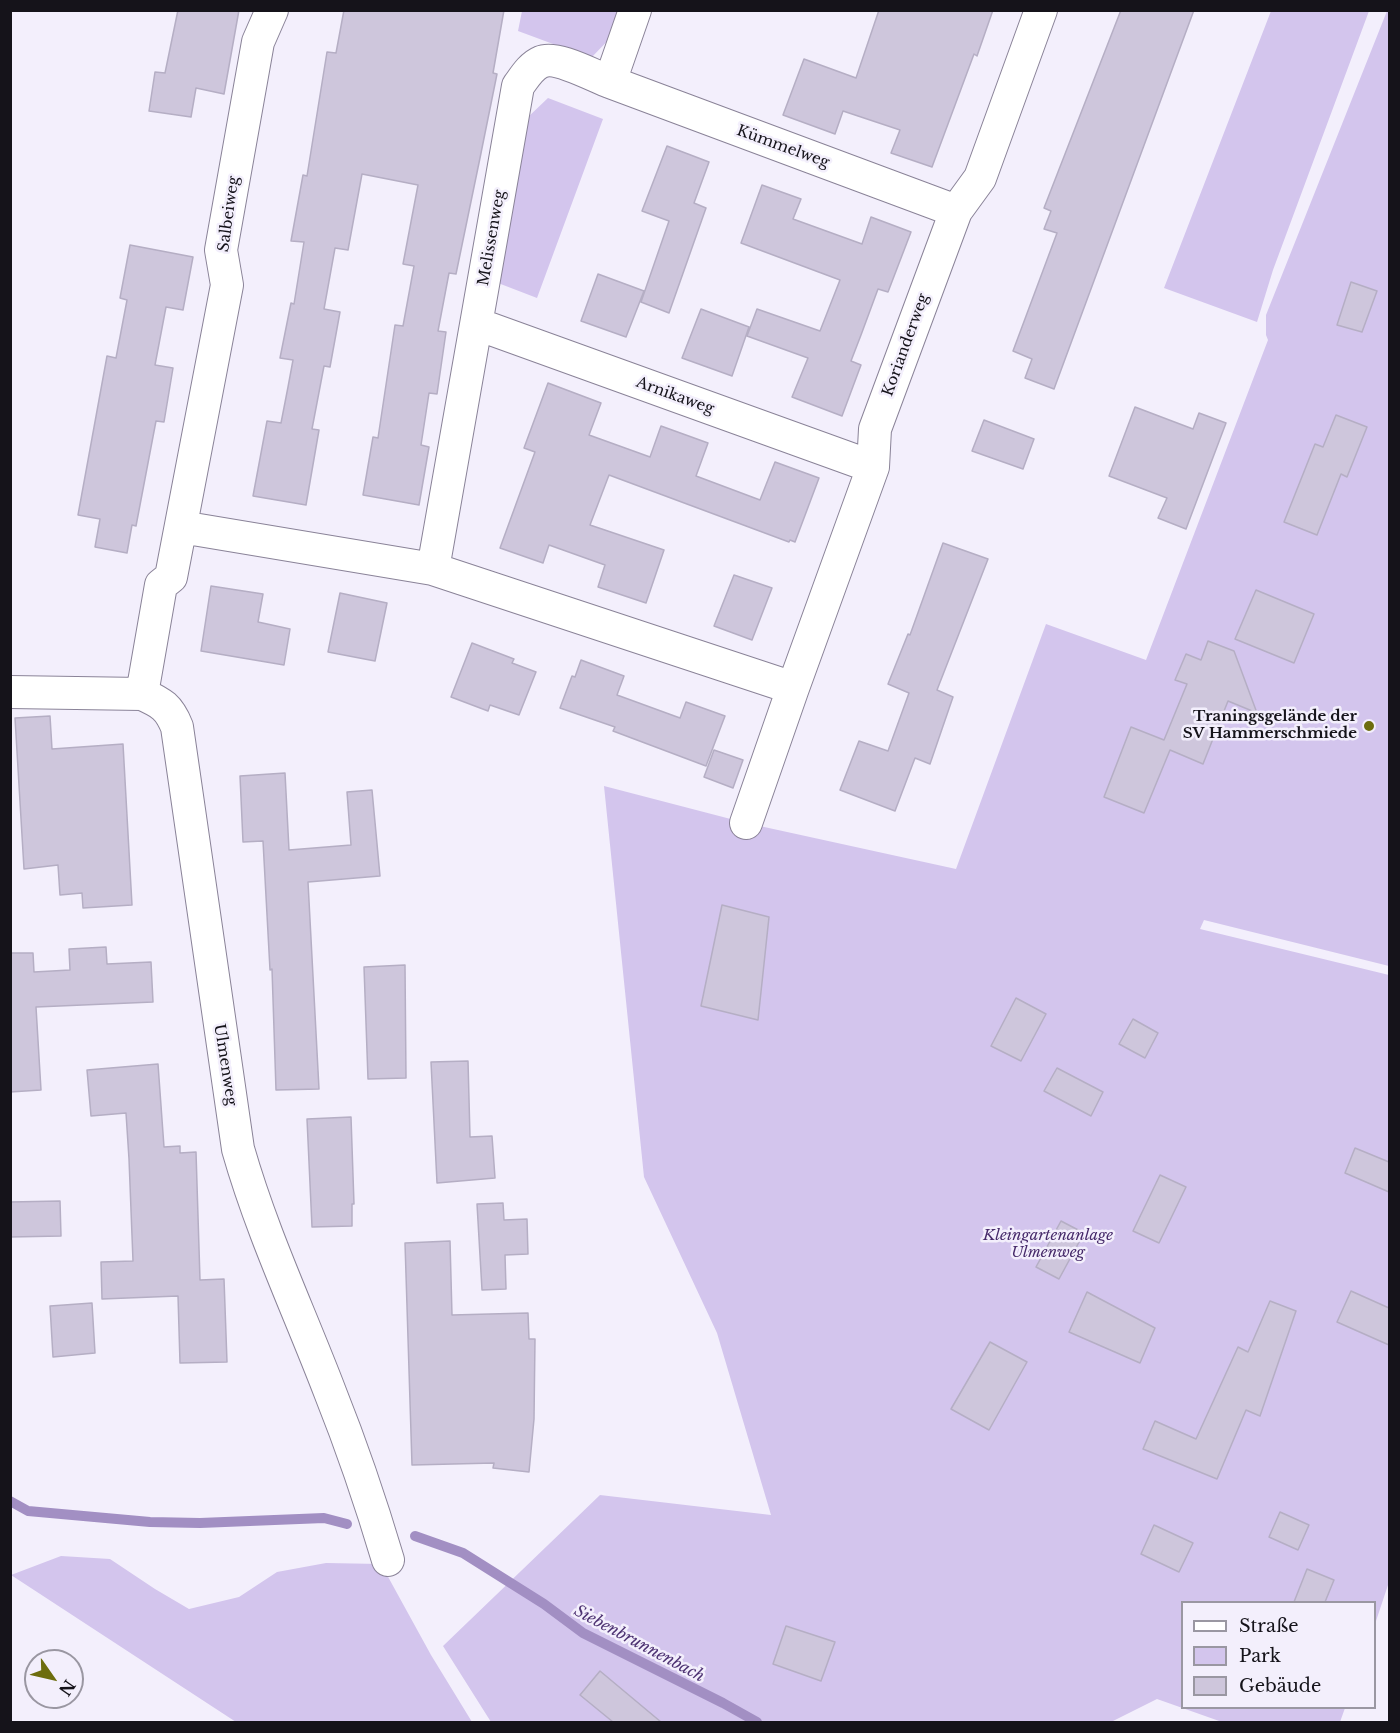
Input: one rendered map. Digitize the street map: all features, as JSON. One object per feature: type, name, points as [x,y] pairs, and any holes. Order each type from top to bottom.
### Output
[{"type":"street","name":"Salbeiweg","points":[[142,694],[161,585],[171,577],[227,285],[221,250],[258,42],[271,17],[272,10]]},
{"type":"street","points":[[609,82],[635,10]]},
{"type":"street","name":"Korianderweg","points":[[746,823],[873,467],[875,429],[956,211],[980,178],[1041,10]]},
{"type":"street","name":"Melissenweg","points":[[433,569],[518,86],[527,73],[542,61],[557,61],[609,82]]},
{"type":"street","name":"Kümmelweg","points":[[609,82],[956,211]]},
{"type":"street","name":"Arnikaweg","points":[[477,324],[873,467]]},
{"type":"street","points":[[181,527],[433,569],[793,688]]},
{"type":"street","points":[[10,692],[142,694]]},
{"type":"street","name":"Ulmenweg","points":[[142,694],[160,702],[171,713],[177,728],[238,1149],[253,1200],[330,1391],[369,1498],[388,1560]]},
{"type":"green space","points":[[522,11],[625,11],[618,30],[591,58],[518,31]]},
{"type":"green space","points":[[1271,11],[1369,11],[1273,270],[1257,322],[1164,288]]},
{"type":"green space","name":"Kleingartenanlage Ulmenweg","points":[[1387,11],[1389,11],[1389,966],[1204,920],[1200,929],[1389,975],[1389,1582],[1376,1621],[1376,1601],[1181,1601],[1181,1708],[1157,1699],[1111,1722],[491,1722],[443,1646],[600,1495],[771,1515],[717,1333],[644,1177],[604,786],[746,823],[956,869],[1046,624],[1146,660],[1268,340],[1266,315]]},
{"type":"green space","points":[[548,98],[603,119],[537,298],[498,283],[527,118]]},
{"type":"green space","points":[[61,1556],[110,1559],[189,1609],[239,1597],[277,1572],[326,1563],[381,1564],[431,1655],[472,1722],[236,1722],[11,1575]]},
{"type":"green space","points":[[1185,1709],[1345,1709],[1340,1722],[1222,1722]]},
{"type":"building","points":[[178,10],[239,10],[224,94],[196,88],[191,117],[149,111],[155,72],[165,73]]},
{"type":"building","points":[[344,10],[504,10],[493,73],[497,74],[480,158],[456,274],[449,273],[438,331],[446,332],[437,394],[429,393],[421,445],[429,447],[419,505],[363,495],[373,437],[378,438],[395,325],[403,326],[414,266],[403,264],[418,185],[362,174],[348,250],[335,248],[324,309],[340,312],[330,367],[324,366],[312,429],[319,430],[306,505],[253,496],[267,421],[281,423],[288,387],[293,360],[280,358],[291,303],[294,304],[304,242],[291,241],[303,175],[307,176],[327,52],[336,53]]},
{"type":"building","points":[[879,10],[993,10],[932,167],[891,153],[900,130],[843,111],[835,134],[783,115],[804,59],[856,78]]},
{"type":"building","points":[[1121,10],[1194,10],[1054,389],[1025,378],[1032,359],[1013,351],[1057,233],[1044,229],[1051,211],[1044,208]]},
{"type":"building","points":[[667,146],[709,162],[694,203],[706,208],[669,313],[641,302],[669,221],[642,211]]},
{"type":"building","points":[[762,185],[801,199],[793,219],[862,244],[871,217],[911,232],[888,292],[878,289],[851,361],[861,365],[842,416],[792,397],[808,358],[747,336],[757,309],[820,331],[840,280],[741,243]]},
{"type":"building","points":[[130,245],[193,257],[183,310],[166,307],[155,365],[173,368],[164,422],[156,421],[136,526],[132,525],[127,553],[95,547],[100,519],[78,515],[107,356],[116,358],[127,300],[120,298]]},
{"type":"building","points":[[598,274],[644,291],[626,337],[581,321]]},
{"type":"building","points":[[1351,282],[1377,291],[1362,332],[1337,325]]},
{"type":"building","points":[[701,309],[749,327],[732,376],[682,358]]},
{"type":"building","points":[[548,383],[601,403],[589,435],[650,457],[661,426],[708,443],[696,476],[760,500],[775,462],[819,478],[795,542],[790,540],[789,542],[609,475],[590,525],[664,550],[646,603],[598,587],[605,565],[549,545],[543,563],[500,548],[535,452],[524,448]]},
{"type":"building","points":[[1135,407],[1193,429],[1199,413],[1226,423],[1186,529],[1158,518],[1167,498],[1109,476]]},
{"type":"building","points":[[1336,415],[1367,427],[1347,477],[1341,474],[1317,535],[1284,522],[1315,444],[1323,447]]},
{"type":"building","points":[[984,420],[1034,439],[1023,469],[972,451]]},
{"type":"building","points":[[943,543],[988,559],[937,690],[953,697],[930,764],[915,758],[895,811],[840,790],[859,741],[888,751],[909,693],[888,684],[908,634],[910,635]]},
{"type":"building","points":[[734,575],[772,588],[752,640],[714,626]]},
{"type":"building","points":[[211,586],[263,594],[258,622],[290,629],[284,665],[201,651]]},
{"type":"building","points":[[1256,590],[1314,614],[1294,663],[1235,639]]},
{"type":"building","points":[[340,593],[387,603],[375,661],[328,652]]},
{"type":"building","points":[[1208,641],[1234,651],[1257,713],[1228,701],[1203,764],[1170,750],[1144,813],[1104,797],[1131,727],[1164,740],[1187,684],[1175,680],[1186,654],[1201,660]]},
{"type":"building","points":[[472,643],[514,659],[512,663],[536,672],[519,715],[490,705],[488,711],[451,697]]},
{"type":"building","points":[[581,660],[624,676],[617,695],[680,718],[686,702],[725,716],[706,766],[613,731],[615,727],[560,708],[572,676],[575,677]]},
{"type":"building","points":[[50,716],[52,749],[123,744],[132,905],[83,908],[82,893],[60,895],[58,865],[24,869],[15,718]]},
{"type":"building","points":[[714,750],[743,760],[733,788],[704,777]]},
{"type":"building","points":[[285,773],[289,850],[351,845],[347,792],[372,790],[380,876],[308,882],[319,1089],[276,1090],[272,969],[270,970],[263,841],[243,842],[240,776]]},
{"type":"building","points":[[722,905],[769,917],[758,1020],[701,1006]]},
{"type":"building","points":[[106,947],[107,964],[151,962],[153,1002],[36,1007],[41,1090],[10,1092],[10,953],[33,953],[34,972],[70,970],[69,949]]},
{"type":"building","points":[[405,965],[406,1078],[368,1079],[364,967]]},
{"type":"building","points":[[1016,998],[1046,1014],[1021,1061],[991,1046]]},
{"type":"building","points":[[1133,1019],[1158,1033],[1145,1058],[1119,1044]]},
{"type":"building","points":[[468,1061],[470,1137],[492,1136],[495,1178],[437,1183],[431,1062]]},
{"type":"building","points":[[158,1064],[164,1147],[180,1146],[180,1153],[196,1152],[200,1280],[224,1279],[227,1362],[180,1363],[178,1296],[102,1299],[101,1262],[133,1261],[126,1113],[91,1116],[87,1070]]},
{"type":"building","points":[[1057,1068],[1103,1092],[1091,1116],[1044,1091]]},
{"type":"building","points":[[351,1117],[354,1204],[352,1204],[352,1226],[312,1227],[307,1119]]},
{"type":"building","points":[[1355,1148],[1389,1162],[1389,1192],[1345,1173]]},
{"type":"building","points":[[1160,1175],[1186,1187],[1159,1243],[1133,1231]]},
{"type":"building","points":[[60,1201],[61,1236],[10,1237],[10,1202]]},
{"type":"building","points":[[503,1203],[504,1220],[527,1219],[528,1254],[505,1255],[506,1289],[482,1290],[477,1204]]},
{"type":"building","points":[[1061,1221],[1084,1233],[1059,1279],[1036,1267]]},
{"type":"building","points":[[450,1241],[452,1315],[528,1313],[529,1339],[535,1339],[534,1419],[529,1472],[493,1468],[494,1463],[412,1465],[405,1243]]},
{"type":"building","points":[[1351,1291],[1389,1308],[1389,1345],[1337,1322]]},
{"type":"building","points":[[1087,1292],[1155,1328],[1140,1363],[1069,1332]]},
{"type":"building","points":[[1270,1301],[1296,1311],[1260,1416],[1246,1410],[1217,1479],[1143,1449],[1155,1421],[1196,1439],[1238,1347],[1248,1352]]},
{"type":"building","points":[[92,1303],[95,1353],[53,1357],[50,1306]]},
{"type":"building","points":[[990,1342],[1027,1362],[989,1430],[951,1409]]},
{"type":"building","points":[[1280,1512],[1309,1525],[1298,1550],[1269,1537]]},
{"type":"building","points":[[1154,1525],[1193,1543],[1179,1572],[1141,1554]]},
{"type":"building","points":[[1307,1569],[1334,1580],[1325,1601],[1294,1601]]},
{"type":"building","points":[[786,1626],[835,1642],[821,1681],[773,1664]]},
{"type":"building","points":[[600,1671],[661,1722],[613,1722],[580,1695]]},
{"type":"waterway","name":"Siebenbrunnenbach","points":[[10,1501],[28,1511],[150,1522],[200,1523],[324,1518],[347,1524]]},
{"type":"waterway","name":"Siebenbrunnenbach","points":[[415,1536],[463,1553],[544,1604],[583,1633],[757,1722]]},
{"type":"place","name":"Traningsgelände der SV Hammerschmiede","points":[[1369,726]]}]
